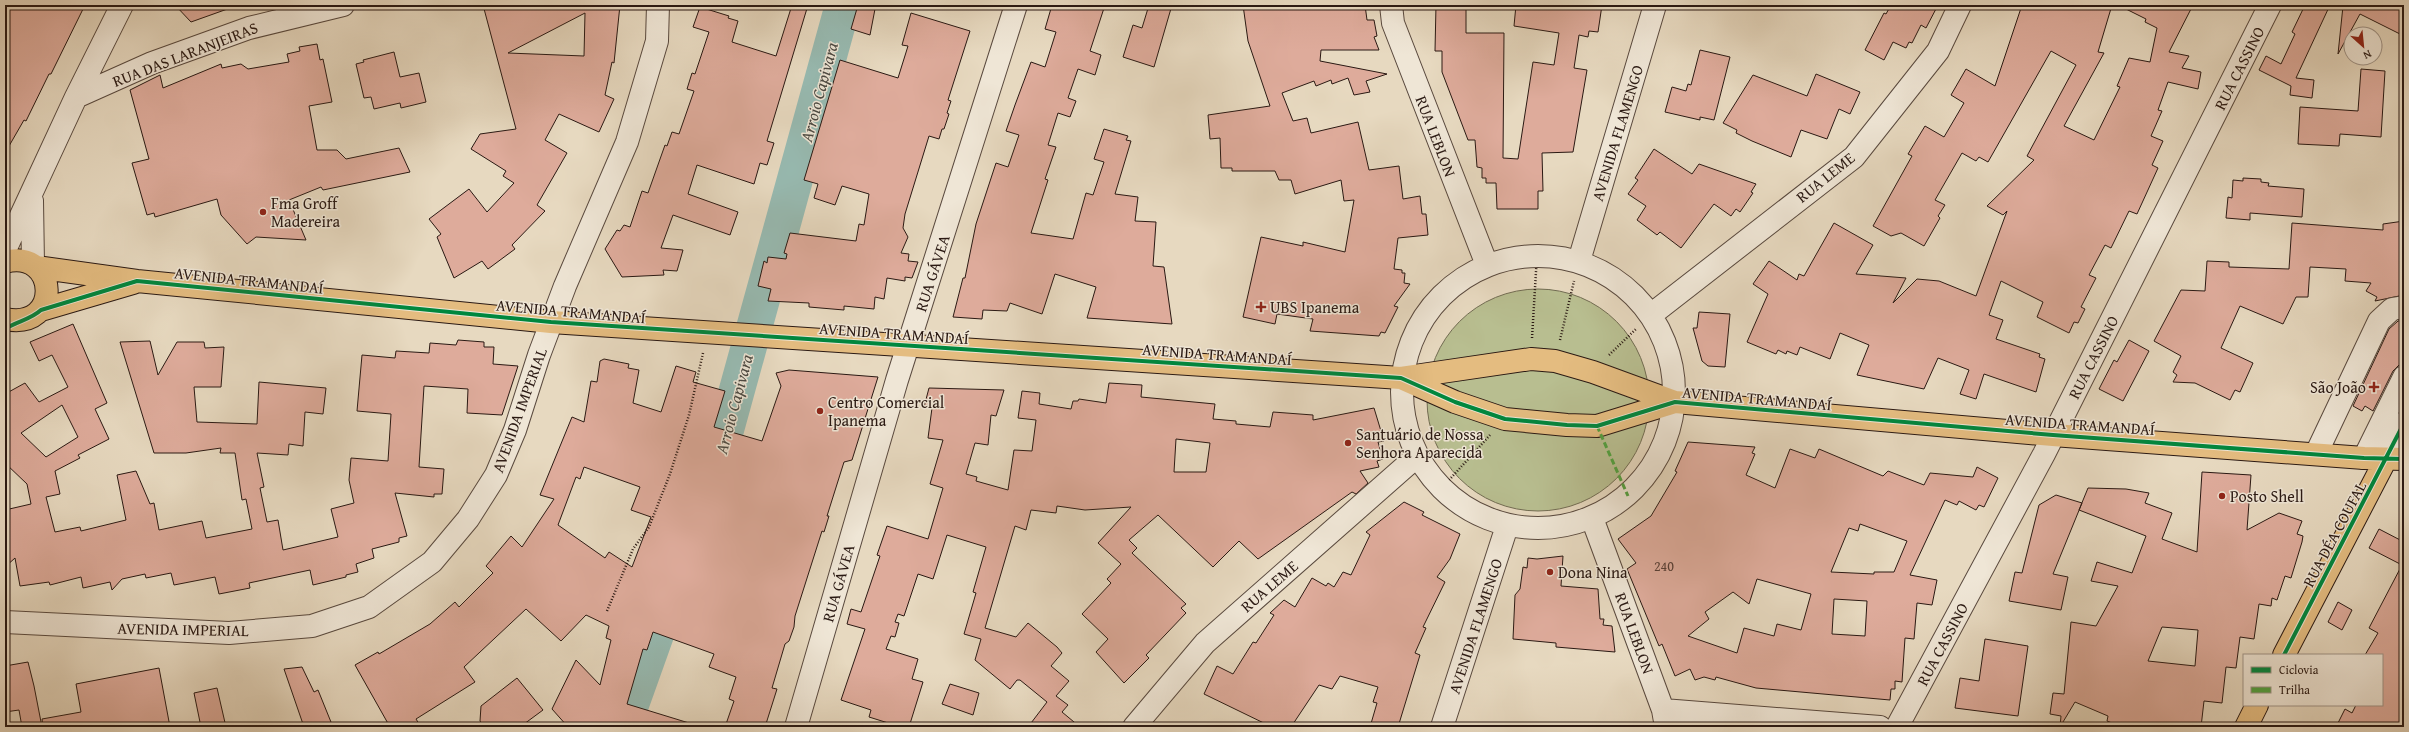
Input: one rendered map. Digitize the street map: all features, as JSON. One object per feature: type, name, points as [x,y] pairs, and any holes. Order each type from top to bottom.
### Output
[{"type":"main road","name":"AVENIDA TRAMANDAÍ","points":[[5,262],[15,260],[34,266],[137,281],[551,322],[1401,378],[1531,359],[1555,362],[1593,372],[1675,402],[2053,435],[2395,459]]},
{"type":"main road","points":[[34,266],[44,276],[47,287],[46,300],[41,310]]},
{"type":"main road","name":"AVENIDA TRAMANDAÍ","points":[[9,323],[25,320],[41,310],[137,281]]},
{"type":"main road","points":[[1455,402],[1450,397],[1448,385],[1453,375],[1464,368]]},
{"type":"main road","name":"AVENIDA TRAMANDAÍ","points":[[1401,378],[1455,402],[1505,419],[1597,426],[1675,402]]},
{"type":"main road","points":[[1612,422],[1621,412],[1624,401],[1622,388],[1615,380]]},
{"type":"main road","name":"RUA DÉA COUFAL","points":[[2285,654],[2395,459]]},
{"type":"main road","points":[[2246,727],[2256,706]]},
{"type":"street","points":[[5,250],[76,98],[122,5]]},
{"type":"street","name":"RUA DAS LARANJEIRAS","points":[[76,98],[152,63],[249,28],[342,5]]},
{"type":"street","name":"AVENIDA IMPERIAL","points":[[5,622],[229,633],[312,626],[369,607],[432,562],[468,519],[496,475],[515,430],[551,322],[627,142],[657,41],[658,5]]},
{"type":"street","name":"RUA GÁVEA","points":[[796,727],[908,346],[1016,5]]},
{"type":"street","name":"RUA LEBLON","points":[[1391,5],[1393,23],[1487,265]]},
{"type":"street","name":"AVENIDA FLAMENGO","points":[[1579,261],[1655,5]]},
{"type":"street","name":"RUA LEME","points":[[1652,314],[1854,157],[1938,51],[1960,5]]},
{"type":"street","name":"RUA CASSINO","points":[[1897,727],[2053,435],[2270,5]]},
{"type":"street","points":[[32,194],[34,266]]},
{"type":"street","points":[[1537,255],[1579,261],[1620,281],[1652,314],[1671,356],[1675,402],[1661,454],[1628,496],[1592,518],[1550,529],[1507,526],[1471,512],[1440,489],[1416,457],[1403,419],[1401,378],[1410,342],[1428,310],[1454,284],[1487,265],[1537,255]]},
{"type":"street","points":[[2316,454],[2379,321],[2392,309],[2404,307]]},
{"type":"street","points":[[2364,458],[2404,377]]},
{"type":"street","name":"RUA DÉA COUFAL","points":[[2395,459],[2404,423]]},
{"type":"street","name":"RUA LEME","points":[[1134,727],[1205,643],[1416,457]]},
{"type":"street","name":"RUA LEBLON","points":[[1592,518],[1664,719]]},
{"type":"street","name":"AVENIDA FLAMENGO","points":[[1442,727],[1507,526]]},
{"type":"street","points":[[1664,719],[1880,727]]},
{"type":"path","points":[[1531,359],[1537,255]]},
{"type":"path","points":[[1555,362],[1579,261]]},
{"type":"path","points":[[1593,372],[1652,314]]},
{"type":"path","points":[[607,611],[633,549],[649,527],[670,474],[689,415],[708,333]]},
{"type":"path","points":[[1440,489],[1505,419]]},
{"type":"green space","points":[[1527,289],[1549,289],[1581,297],[1609,314],[1617,321],[1630,338],[1641,357],[1647,378],[1649,400],[1647,422],[1641,443],[1624,471],[1617,479],[1600,492],[1581,503],[1549,511],[1527,511],[1495,503],[1467,486],[1452,471],[1435,443],[1427,411],[1427,389],[1435,357],[1452,329],[1467,314],[1495,297]]},
{"type":"building","points":[[5,5],[85,5],[26,121],[24,120],[5,153]]},
{"type":"building","points":[[175,5],[233,5],[233,7],[191,22]]},
{"type":"building","points":[[483,5],[620,5],[614,63],[612,62],[605,95],[614,99],[599,132],[559,114],[545,140],[567,153],[537,205],[545,211],[512,245],[515,249],[488,269],[482,261],[454,278],[437,237],[441,234],[429,219],[469,189],[487,212],[514,183],[503,176],[506,171],[471,149],[480,134],[516,129]],"holes":[[[585,13],[584,56],[508,53]]]},
{"type":"building","points":[[792,5],[808,5],[767,141],[774,143],[767,165],[760,163],[754,184],[697,165],[688,194],[738,212],[730,235],[673,215],[661,248],[683,250],[677,271],[663,270],[664,275],[622,277],[605,249],[617,230],[620,231],[624,225],[630,227],[642,191],[648,193],[665,145],[667,146],[672,132],[679,134],[694,91],[687,89],[692,73],[695,74],[709,32],[693,27],[700,7],[729,16],[728,18],[738,21],[732,42],[776,56]]},
{"type":"building","points":[[858,5],[875,9],[870,35],[851,29]]},
{"type":"building","points":[[1052,5],[1105,5],[1090,51],[1101,55],[1095,75],[1078,69],[1068,98],[1076,101],[1070,117],[1058,113],[1048,145],[1056,147],[1045,179],[1048,180],[1031,233],[1073,239],[1086,193],[1093,195],[1104,162],[1094,159],[1104,129],[1128,136],[1126,140],[1131,141],[1115,194],[1138,197],[1135,221],[1156,222],[1153,266],[1164,267],[1172,324],[1087,318],[1096,287],[1055,274],[1042,314],[1010,303],[1007,311],[983,310],[982,319],[953,317],[963,278],[965,278],[976,224],[996,163],[1008,167],[1019,135],[1006,131],[1015,105],[1031,62],[1045,67],[1056,32],[1045,29]]},
{"type":"building","points":[[1149,5],[1172,5],[1154,67],[1123,57],[1133,25],[1142,28]]},
{"type":"building","points":[[1243,5],[1365,5],[1367,20],[1374,20],[1377,36],[1374,37],[1379,50],[1321,50],[1320,61],[1387,74],[1366,81],[1370,92],[1354,95],[1348,78],[1332,84],[1331,80],[1316,86],[1314,81],[1282,93],[1293,121],[1307,118],[1311,133],[1358,122],[1369,170],[1399,166],[1403,199],[1420,196],[1422,214],[1426,214],[1428,235],[1398,238],[1394,269],[1402,270],[1402,273],[1405,273],[1404,283],[1410,284],[1394,306],[1398,307],[1385,333],[1381,332],[1379,336],[1310,331],[1313,319],[1277,314],[1275,324],[1243,317],[1261,237],[1303,246],[1303,242],[1345,252],[1354,200],[1344,201],[1341,180],[1295,194],[1291,180],[1279,180],[1275,171],[1232,171],[1232,168],[1221,168],[1220,138],[1210,139],[1208,115],[1270,106],[1248,41]]},
{"type":"building","points":[[1436,5],[1466,5],[1466,33],[1504,33],[1503,158],[1518,159],[1533,62],[1554,65],[1559,33],[1514,26],[1516,5],[1602,5],[1598,32],[1589,31],[1588,37],[1579,35],[1574,68],[1587,70],[1573,152],[1542,153],[1543,191],[1538,191],[1538,209],[1497,209],[1496,183],[1486,183],[1486,178],[1482,178],[1482,168],[1477,167],[1475,140],[1468,140],[1442,72],[1442,51],[1435,51]]},
{"type":"building","points":[[1891,5],[1938,5],[1926,28],[1921,25],[1912,43],[1909,42],[1906,48],[1893,42],[1884,60],[1865,50],[1884,13],[1886,14]]},
{"type":"building","points":[[2022,5],[2112,5],[2098,52],[2104,53],[2064,126],[2094,140],[2120,87],[2117,86],[2129,58],[2150,62],[2157,28],[2145,22],[2146,19],[2118,5],[2193,5],[2169,52],[2189,56],[2182,68],[2201,72],[2198,89],[2168,82],[2158,110],[2162,111],[2151,136],[2163,141],[2152,165],[2158,168],[2137,214],[2129,211],[2111,248],[2105,245],[2089,275],[2096,278],[2081,307],[2085,309],[2078,323],[2074,322],[2069,333],[2037,317],[2043,302],[2001,281],[1989,315],[2003,320],[1996,339],[2040,354],[2039,357],[2045,359],[2036,392],[1984,374],[1976,399],[1960,394],[1969,370],[1938,358],[1924,389],[1857,375],[1869,345],[1840,333],[1830,359],[1800,347],[1797,355],[1787,351],[1786,354],[1778,350],[1776,354],[1747,342],[1768,294],[1753,284],[1769,261],[1797,280],[1799,274],[1804,276],[1834,223],[1873,245],[1856,274],[1906,278],[1893,303],[1917,279],[1939,281],[1976,296],[2007,211],[2003,215],[1987,206],[2034,160],[2027,156],[2076,65],[2051,51],[1988,162],[1979,157],[1976,161],[1962,153],[1935,200],[1945,205],[1938,216],[1940,218],[1924,246],[1901,233],[1891,236],[1873,226],[1912,156],[1908,154],[1925,126],[1944,137],[1964,103],[1951,95],[1966,69],[1995,86]]},
{"type":"building","points":[[2305,5],[2330,5],[2296,78],[2314,80],[2312,98],[2290,95],[2291,86],[2259,70],[2266,56],[2281,64],[2295,34],[2292,32]]},
{"type":"building","points":[[2340,5],[2404,5],[2404,36],[2360,14],[2353,26],[2343,26],[2343,45],[2338,54],[2343,6]]},
{"type":"building","points":[[911,13],[970,31],[948,100],[951,101],[947,113],[949,114],[944,129],[942,129],[939,139],[929,136],[905,214],[903,228],[908,237],[901,253],[909,254],[908,261],[918,262],[912,278],[905,277],[905,281],[887,278],[884,299],[875,297],[874,309],[844,306],[844,310],[809,307],[809,303],[768,301],[771,289],[758,286],[764,261],[767,263],[768,257],[786,259],[787,254],[784,253],[790,233],[856,241],[859,224],[864,225],[869,194],[842,186],[835,205],[814,198],[818,184],[804,180],[840,60],[898,78],[908,46],[902,45]]},
{"type":"building","points":[[317,44],[320,60],[323,59],[332,102],[309,106],[317,150],[337,150],[346,159],[399,148],[410,172],[323,190],[321,187],[289,200],[306,240],[256,237],[247,244],[221,215],[217,199],[155,217],[154,213],[147,215],[132,163],[149,159],[130,90],[160,75],[163,88],[221,64],[222,68],[241,64],[248,69],[289,62],[287,54],[300,51],[299,47]]},
{"type":"building","points":[[1700,50],[1730,57],[1714,120],[1700,117],[1700,120],[1665,112],[1672,87],[1686,91],[1688,84],[1691,85]]},
{"type":"building","points":[[394,52],[400,77],[419,73],[426,102],[401,108],[400,103],[374,109],[371,97],[364,98],[356,64],[364,62],[363,60]]},
{"type":"building","points":[[2361,69],[2385,71],[2381,137],[2340,134],[2339,146],[2298,144],[2300,107],[2358,111]]},
{"type":"building","points":[[1816,74],[1860,92],[1850,114],[1839,109],[1827,139],[1801,130],[1791,157],[1736,133],[1737,130],[1723,123],[1753,75],[1807,96]]},
{"type":"building","points":[[1654,149],[1692,174],[1699,164],[1756,184],[1751,192],[1753,193],[1740,212],[1736,209],[1731,216],[1714,204],[1681,248],[1660,232],[1657,235],[1637,220],[1646,206],[1628,194],[1638,180],[1635,178]]},
{"type":"building","points":[[2243,178],[2261,179],[2261,182],[2269,183],[2268,186],[2304,189],[2302,217],[2250,213],[2250,220],[2226,218],[2228,197],[2232,198],[2233,180],[2243,181]]},
{"type":"building","points":[[2404,221],[2404,295],[2375,301],[2377,297],[2366,291],[2371,283],[2345,281],[2346,269],[2310,267],[2308,297],[2296,297],[2283,324],[2240,306],[2221,348],[2253,363],[2240,392],[2235,390],[2230,400],[2195,383],[2173,382],[2177,375],[2173,372],[2181,356],[2154,341],[2181,290],[2205,291],[2207,261],[2229,262],[2229,267],[2289,269],[2292,223],[2383,230],[2383,224]]},
{"type":"building","points":[[1699,312],[1730,314],[1725,367],[1708,366],[1702,361],[1693,328],[1697,328]]},
{"type":"building","points":[[2404,320],[2404,360],[2393,371],[2373,411],[2365,406],[2362,411],[2353,406],[2389,329],[2398,321]]},
{"type":"building","points":[[73,324],[107,403],[95,409],[109,439],[78,455],[80,458],[55,471],[60,494],[46,497],[55,532],[80,527],[81,531],[126,520],[117,475],[136,471],[150,504],[154,503],[159,530],[202,521],[206,538],[252,529],[246,499],[242,500],[235,453],[220,453],[221,448],[186,453],[154,453],[120,342],[150,341],[158,375],[177,342],[204,342],[205,348],[224,347],[221,387],[194,387],[197,422],[257,424],[259,382],[326,388],[323,414],[305,412],[303,446],[289,444],[288,455],[257,453],[264,487],[260,488],[267,522],[278,520],[283,550],[338,537],[331,509],[354,503],[349,480],[351,458],[388,461],[391,414],[357,411],[362,355],[395,358],[396,351],[429,353],[430,343],[456,345],[458,340],[484,342],[484,347],[494,347],[493,364],[518,366],[502,415],[467,413],[468,389],[424,386],[419,467],[444,469],[442,494],[434,494],[434,497],[395,493],[407,536],[399,538],[399,542],[372,549],[374,558],[356,564],[358,572],[346,575],[346,577],[313,585],[310,570],[249,583],[250,588],[219,594],[215,577],[174,585],[171,573],[146,578],[145,574],[122,579],[112,590],[110,582],[83,588],[81,577],[50,585],[49,582],[20,586],[15,558],[5,567],[5,510],[31,504],[27,484],[5,463],[5,394],[25,383],[39,402],[68,387],[52,355],[39,361],[30,342]],"holes":[[[62,405],[78,437],[46,457],[21,433]]]},
{"type":"building","points":[[2129,340],[2149,351],[2123,401],[2099,389],[2114,360],[2117,362]]},
{"type":"building","points":[[604,359],[629,364],[628,368],[639,370],[633,403],[661,412],[676,366],[696,372],[693,382],[725,391],[714,427],[762,441],[781,386],[776,373],[789,370],[878,377],[852,460],[844,462],[827,516],[829,516],[824,532],[822,531],[795,616],[794,627],[789,641],[785,644],[772,688],[777,689],[765,727],[725,727],[734,701],[729,699],[736,677],[709,667],[714,654],[653,632],[647,650],[643,649],[627,704],[689,723],[688,727],[568,727],[552,709],[576,660],[600,685],[611,640],[606,638],[609,626],[586,615],[561,641],[526,609],[464,667],[475,682],[416,719],[421,727],[390,727],[355,665],[378,652],[379,654],[430,624],[455,602],[459,607],[493,573],[486,566],[511,536],[522,547],[554,499],[540,495],[572,417],[584,422],[591,381],[597,382],[600,361]],"holes":[[[584,467],[640,487],[631,510],[651,517],[632,567],[609,552],[605,558],[558,525],[576,477],[580,479]]]},
{"type":"building","points":[[1109,383],[1142,385],[1141,397],[1215,404],[1213,419],[1236,421],[1236,424],[1270,427],[1273,412],[1313,415],[1313,420],[1374,408],[1384,441],[1378,442],[1383,459],[1377,461],[1379,467],[1360,471],[1368,483],[1356,494],[1352,492],[1258,559],[1239,541],[1213,567],[1158,515],[1129,540],[1137,548],[1132,553],[1186,604],[1181,608],[1186,613],[1146,655],[1149,658],[1124,683],[1096,652],[1108,639],[1082,614],[1111,583],[1107,579],[1121,564],[1098,543],[1131,507],[1085,510],[1057,506],[1056,513],[1031,510],[1026,530],[1015,526],[985,628],[1016,637],[1028,623],[1057,647],[1062,653],[1051,666],[1069,681],[1056,696],[1068,705],[1062,712],[1080,727],[1028,727],[1047,702],[1020,680],[1017,680],[1010,689],[975,660],[981,639],[964,634],[976,593],[973,592],[986,547],[947,535],[933,579],[918,574],[904,616],[898,614],[895,622],[899,623],[895,637],[891,636],[886,649],[918,659],[912,679],[923,682],[909,727],[901,727],[869,717],[871,710],[841,700],[865,629],[847,624],[851,609],[861,612],[880,556],[877,555],[887,526],[928,539],[943,488],[930,484],[943,440],[928,438],[932,408],[924,407],[929,388],[1004,390],[996,416],[991,415],[988,445],[975,443],[966,474],[977,477],[976,481],[1008,490],[1014,450],[1032,451],[1036,420],[1018,418],[1022,391],[1040,393],[1039,404],[1071,409],[1073,401],[1078,401],[1079,399],[1106,403]],"holes":[[[1176,439],[1210,443],[1206,472],[1174,472]]]},
{"type":"building","points":[[1688,442],[1755,447],[1752,453],[1755,454],[1746,475],[1775,488],[1790,449],[1815,458],[1819,449],[1883,476],[1888,471],[1924,485],[1930,473],[1973,477],[1977,467],[1998,478],[1984,507],[1979,505],[1976,510],[1959,501],[1957,505],[1945,500],[1910,575],[1937,580],[1932,605],[1917,603],[1914,639],[1905,638],[1902,682],[1895,681],[1895,689],[1891,689],[1890,700],[1756,688],[1716,677],[1715,680],[1704,677],[1695,680],[1690,669],[1675,676],[1662,644],[1659,646],[1627,569],[1636,563],[1618,539],[1651,516],[1677,472],[1675,471]],"holes":[[[1860,524],[1907,541],[1894,572],[1874,572],[1874,574],[1831,572],[1849,528],[1858,531]],[[1757,579],[1811,594],[1801,630],[1777,624],[1774,636],[1744,628],[1737,653],[1688,636],[1709,619],[1705,612],[1733,592],[1749,604]],[[1834,599],[1867,601],[1865,636],[1832,634]]]},
{"type":"building","points":[[2202,472],[2251,475],[2247,530],[2279,513],[2302,521],[2297,534],[2303,536],[2302,542],[2291,578],[2285,576],[2277,600],[2272,598],[2271,606],[2259,604],[2254,639],[2240,637],[2236,668],[2226,667],[2222,703],[2204,701],[2201,727],[2122,727],[2107,721],[2108,716],[2075,702],[2060,727],[2061,716],[2050,714],[2053,693],[2064,694],[2071,622],[2096,626],[2118,586],[2091,581],[2097,562],[2132,573],[2146,536],[2079,510],[2088,488],[2126,489],[2149,493],[2145,503],[2172,513],[2162,539],[2197,552]],"holes":[[[2162,627],[2198,630],[2195,666],[2148,661]]]},
{"type":"building","points":[[2056,495],[2082,503],[2053,574],[2068,577],[2061,610],[2009,601],[2015,572],[2022,573],[2039,505]]},
{"type":"building","points":[[1404,502],[1424,512],[1422,515],[1460,534],[1450,559],[1437,577],[1445,582],[1423,627],[1426,628],[1415,653],[1420,655],[1398,727],[1370,727],[1377,703],[1373,702],[1378,687],[1340,676],[1332,689],[1319,685],[1291,727],[1272,727],[1204,694],[1217,666],[1233,674],[1253,642],[1256,643],[1274,615],[1270,613],[1284,600],[1295,607],[1312,578],[1326,586],[1328,583],[1334,587],[1343,572],[1351,575],[1370,535],[1366,532]]},
{"type":"building","points":[[2379,529],[2404,542],[2404,727],[2336,727],[2345,709],[2352,713],[2356,706],[2383,706],[2383,654],[2366,654],[2378,633],[2369,628],[2402,565],[2369,548]]},
{"type":"building","points":[[1563,556],[1561,586],[1598,589],[1600,619],[1604,619],[1603,625],[1612,626],[1615,652],[1556,647],[1556,643],[1513,639],[1515,595],[1520,589],[1523,567],[1527,568],[1528,558],[1537,559]]},
{"type":"building","points":[[2338,602],[2352,610],[2342,630],[2328,622]]},
{"type":"building","points":[[1985,639],[2028,646],[2018,716],[1955,708],[1960,678],[1979,681]]},
{"type":"building","points":[[28,662],[42,727],[22,727],[19,710],[5,712],[5,666]]},
{"type":"building","points":[[302,667],[314,692],[318,690],[333,727],[304,727],[284,669]]},
{"type":"building","points":[[159,668],[170,727],[43,727],[42,719],[81,712],[76,684]]},
{"type":"building","points":[[517,678],[543,710],[520,727],[484,727],[480,721],[481,706]]},
{"type":"building","points":[[950,684],[979,693],[973,715],[942,704]]},
{"type":"building","points":[[217,688],[226,727],[201,727],[194,693]]},
{"type":"waterway","name":"Arroio Capivara","points":[[713,477],[843,5]]},
{"type":"waterway","name":"Arroio Capivara","points":[[623,727],[673,587]]},
{"type":"marked path","points":[[1597,426],[1628,496]]},
{"type":"cycle path","points":[[5,329],[41,310],[137,281],[551,322],[1401,378],[1455,402],[1505,419],[1567,425],[1597,426],[1675,402],[2053,435],[2364,458],[2404,459]]},
{"type":"cycle path","points":[[2285,654],[2404,423]]},
{"type":"place","name":"Fma Groff Madereira","points":[[263,212]]},
{"type":"place","name":"UBS Ipanema","points":[[1261,307]]},
{"type":"place","name":"São João","points":[[2374,387]]},
{"type":"place","name":"Centro Comercial Ipanema","points":[[820,411]]},
{"type":"place","name":"Santuário de Nossa Senhora Aparecida","points":[[1348,443]]},
{"type":"place","name":"Posto Shell","points":[[2222,496]]},
{"type":"place","name":"Dona Nina","points":[[1550,572]]}]
